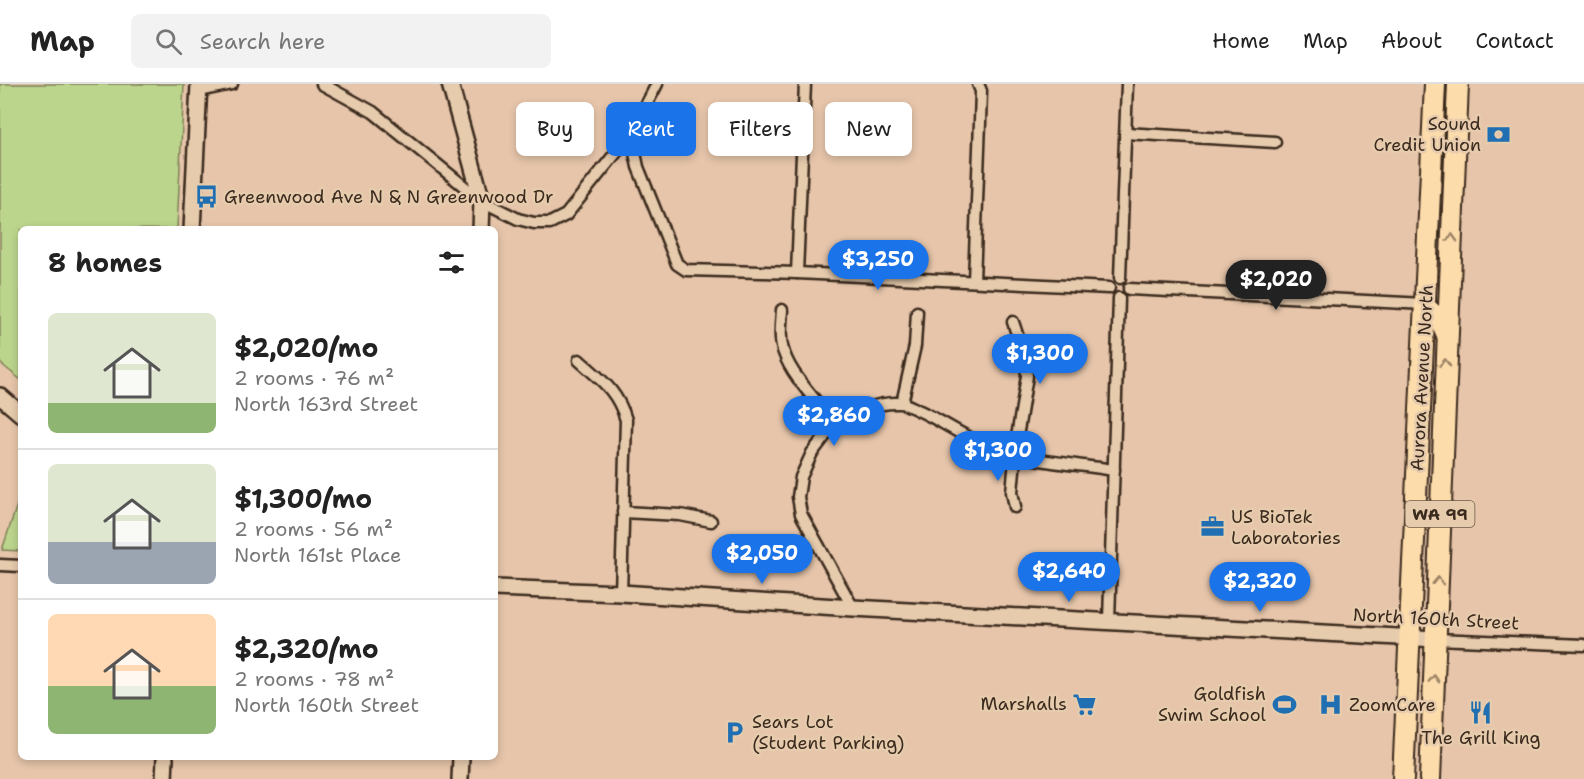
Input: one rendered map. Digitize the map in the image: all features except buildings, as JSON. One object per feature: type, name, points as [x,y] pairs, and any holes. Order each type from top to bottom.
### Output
[{"type":"highway","name":"Aurora Avenue North","points":[[1403,779],[1435,84]]},
{"type":"highway","name":"Aurora Avenue North","points":[[1430,779],[1458,84]]},
{"type":"main road","points":[[1427,252],[1436,271],[1443,278],[1450,280]]},
{"type":"main road","points":[[1425,304],[1436,314],[1446,338]]},
{"type":"street","points":[[192,226],[199,87],[232,84]]},
{"type":"street","points":[[322,84],[374,112],[482,201],[518,219],[534,223],[550,223],[566,215],[613,156]]},
{"type":"street","points":[[450,84],[482,201],[481,226]]},
{"type":"street","points":[[648,102],[657,84]]},
{"type":"street","points":[[797,273],[805,84]]},
{"type":"street","points":[[974,281],[981,91],[978,84]]},
{"type":"street","points":[[1120,278],[1127,84]]},
{"type":"street","points":[[1125,134],[1275,142]]},
{"type":"street","points":[[636,156],[677,264],[686,270],[1109,288]]},
{"type":"street","points":[[1109,288],[1113,281],[1120,278]]},
{"type":"street","points":[[1109,288],[1112,295],[1119,298],[1126,296],[1129,289],[1126,282],[1120,278]]},
{"type":"street","points":[[1129,289],[1425,304]]},
{"type":"street","points":[[1109,621],[1119,298]]},
{"type":"street","points":[[782,310],[780,339],[783,352],[790,367],[834,423]]},
{"type":"street","points":[[902,403],[915,346],[917,312]]},
{"type":"street","points":[[1013,322],[1026,361],[1027,376],[1011,492],[1015,507]]},
{"type":"street","points":[[579,360],[611,389],[621,402],[626,420],[621,592]]},
{"type":"street","points":[[0,386],[18,401]]},
{"type":"street","points":[[0,396],[18,411]]},
{"type":"street","points":[[853,608],[801,514],[798,497],[801,477],[812,453],[834,423],[862,409],[882,404],[902,403],[941,421],[972,440],[1016,455],[1114,470]]},
{"type":"street","points":[[623,512],[680,515],[711,521]]},
{"type":"street","points":[[0,565],[18,566]]},
{"type":"street","name":"North 160th Street","points":[[498,588],[621,592],[853,608],[1584,645]]},
{"type":"street","points":[[164,779],[165,760]]},
{"type":"street","points":[[460,779],[461,760]]},
{"type":"green space","points":[[0,84],[184,84],[177,226],[18,226],[18,378],[0,363]]},
{"type":"green space","points":[[18,502],[18,551],[2,550]]},
{"type":"place","name":"Sound Credit Union","points":[[1499,134]]},
{"type":"place","name":"Greenwood Ave N & N Greenwood Dr","points":[[206,197]]},
{"type":"place","name":"US BioTek Laboratories","points":[[1213,527]]},
{"type":"place","name":"Marshalls","points":[[1085,704]]},
{"type":"place","name":"Goldfish Swim School","points":[[1284,704]]},
{"type":"place","name":"ZoomCare","points":[[1331,705]]},
{"type":"place","name":"The Grill King","points":[[1481,712]]},
{"type":"place","name":"Sears Lot (Student Parking)","points":[[734,732]]}]
